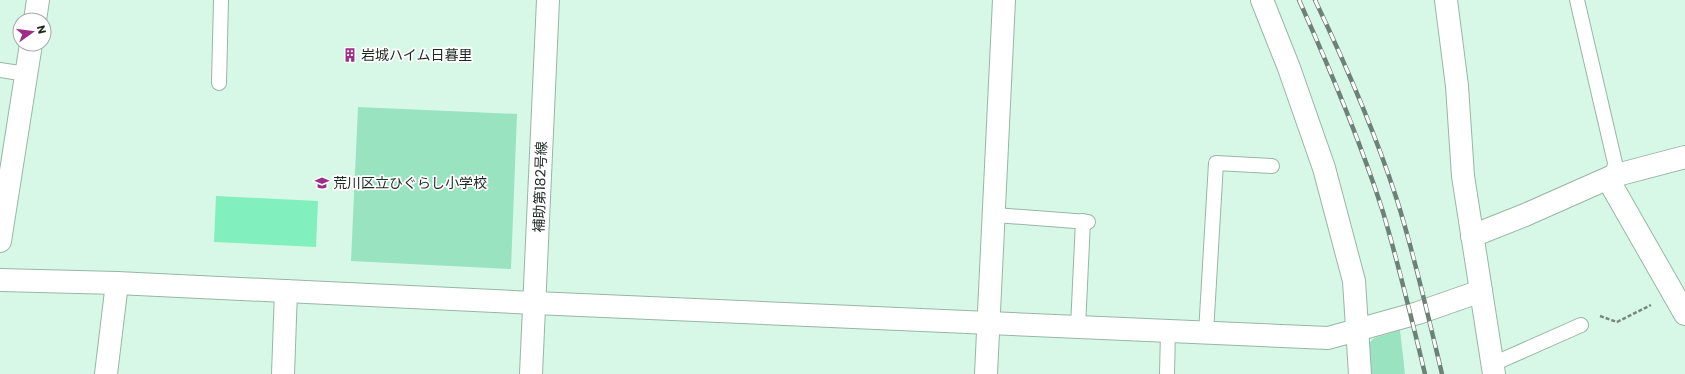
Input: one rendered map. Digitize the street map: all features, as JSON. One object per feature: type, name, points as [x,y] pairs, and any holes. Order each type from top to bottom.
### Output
[{"type":"street","points":[[36,12],[38,0]]},
{"type":"street","name":"補助第182号線","points":[[531,374],[548,0]]},
{"type":"street","points":[[986,374],[995,215],[1004,0]]},
{"type":"street","points":[[1262,0],[1289,68],[1324,168],[1354,281],[1356,331],[1360,374]]},
{"type":"street","points":[[1446,0],[1457,86],[1463,176],[1493,369]]},
{"type":"street","points":[[0,241],[30,52]]},
{"type":"street","points":[[1472,236],[1525,215],[1613,176],[1685,157]]},
{"type":"street","points":[[1613,176],[1613,188],[1681,304]]},
{"type":"street","points":[[0,280],[117,283],[1328,338],[1418,313],[1481,291]]},
{"type":"street","points":[[106,374],[117,283]]},
{"type":"street","points":[[283,374],[286,291]]},
{"type":"lane","points":[[219,83],[221,0]]},
{"type":"lane","points":[[1577,0],[1615,163],[1613,176]]},
{"type":"lane","points":[[0,70],[26,74]]},
{"type":"lane","points":[[1206,333],[1216,163],[1272,166]]},
{"type":"lane","points":[[995,215],[1086,222],[1078,327]]},
{"type":"lane","points":[[1493,369],[1581,325]]},
{"type":"lane","points":[[1167,374],[1168,331]]},
{"type":"path","points":[[1581,325],[1600,316],[1616,322],[1681,304]]},
{"type":"shaded area","points":[[358,107],[517,114],[511,269],[351,261]]},
{"type":"shaded area","points":[[216,196],[318,201],[316,247],[214,242]]},
{"type":"shaded area","points":[[1400,330],[1405,374],[1368,374],[1365,348],[1374,338]]},
{"type":"railway","points":[[1299,0],[1365,158],[1383,212],[1425,374]]},
{"type":"railway","points":[[1315,0],[1359,99],[1397,200],[1410,243],[1442,374]]},
{"type":"place","name":"岩城ハイム日暮里","points":[[350,55]]},
{"type":"place","name":"荒川区立ひぐらし小学校","points":[[322,183]]}]
